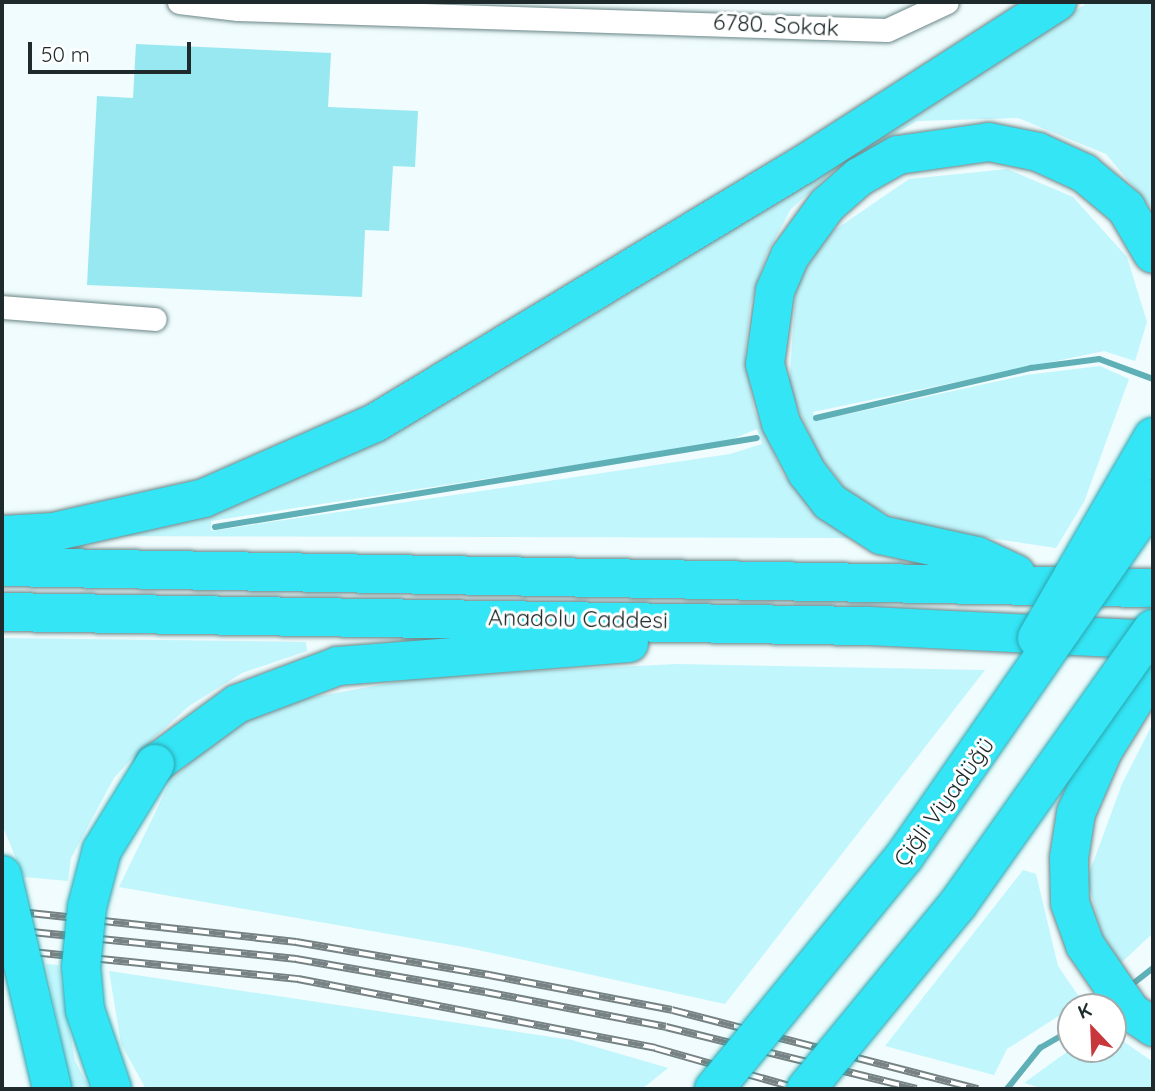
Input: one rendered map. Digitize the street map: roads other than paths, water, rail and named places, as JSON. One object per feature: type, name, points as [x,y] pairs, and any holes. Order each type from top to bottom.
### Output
[{"type":"highway","points":[[2,535],[53,532],[191,501],[322,450],[460,376],[803,165],[1057,2]]},
{"type":"highway","points":[[1034,583],[977,556],[881,535],[830,502],[807,473],[781,424],[765,364],[775,290],[790,256],[827,205],[898,155],[989,142],[1038,152],[1084,173],[1126,208],[1153,254]]},
{"type":"highway","points":[[988,742],[1058,593],[1153,437]]},
{"type":"highway","name":"Çiğli Viyadüğü","points":[[714,1089],[904,857],[988,742],[1153,499]]},
{"type":"highway","name":"Anadolu Caddesi","points":[[2,567],[1034,583],[1153,588]]},
{"type":"highway","name":"Anadolu Caddesi","points":[[2,611],[868,626],[1153,640]]},
{"type":"highway","points":[[112,1089],[85,1010],[81,967],[87,907],[102,850],[155,764],[237,704],[338,666],[868,626]]},
{"type":"highway","points":[[806,1089],[958,904],[1153,629]]},
{"type":"highway","points":[[1153,670],[1103,751],[1076,814],[1069,858],[1070,903],[1085,945],[1131,1012],[1153,1027]]},
{"type":"highway","points":[[2,875],[52,1089]]},
{"type":"highway","points":[[698,1089],[749,1049]]},
{"type":"street","name":"6780. Sokak","points":[[179,2],[887,30],[941,3]]},
{"type":"street","points":[[2,307],[155,319]]},
{"type":"waterway","points":[[816,418],[1031,368],[1099,359],[1153,379]]},
{"type":"waterway","points":[[215,527],[757,438]]},
{"type":"waterway","points":[[1130,986],[1153,968]]},
{"type":"waterway","points":[[1007,1089],[1040,1048],[1057,1038]]},
{"type":"railway","points":[[2,910],[296,942],[489,975],[672,1010],[978,1089]]},
{"type":"railway","points":[[2,929],[296,959],[485,992],[666,1027],[916,1089]]},
{"type":"railway","points":[[2,949],[298,979],[655,1048],[800,1089]]}]
